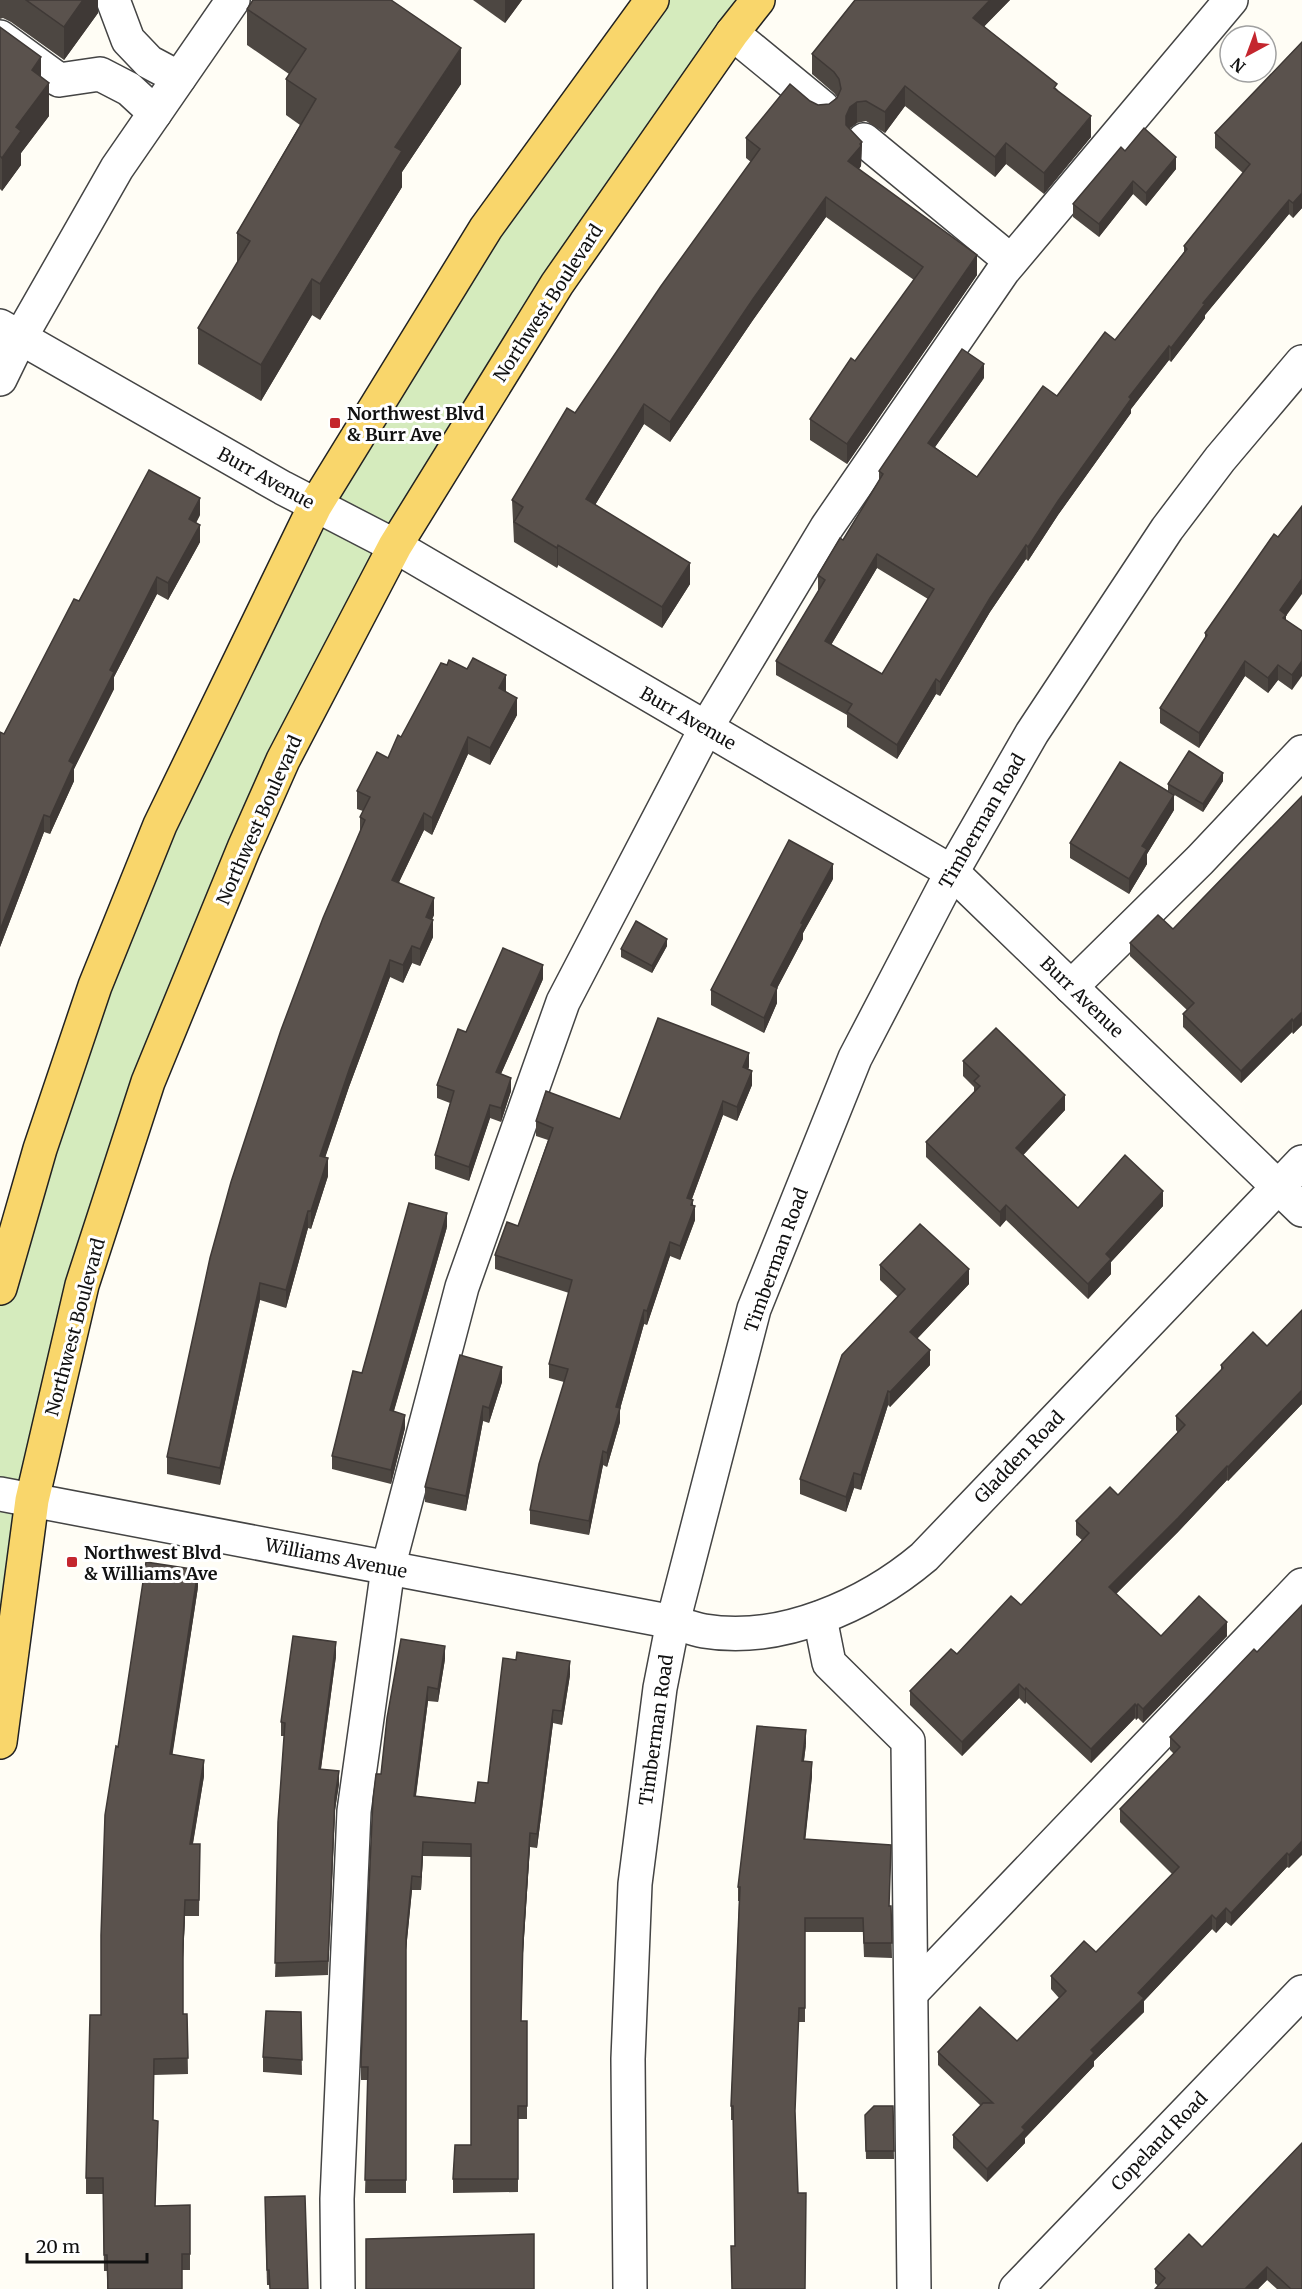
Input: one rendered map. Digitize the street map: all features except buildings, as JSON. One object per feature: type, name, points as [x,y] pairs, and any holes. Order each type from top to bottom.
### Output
[{"type":"main road","points":[[0,1288],[40,1149],[94,986],[159,825],[315,506],[486,228],[652,0]]},
{"type":"main road","name":"Northwest Boulevard","points":[[0,1742],[32,1500],[82,1285],[148,1082],[243,848],[279,770],[395,546],[557,284],[732,33],[758,0]]},
{"type":"street","points":[[113,0],[128,40],[149,62],[179,78]]},
{"type":"street","points":[[0,379],[10,332],[117,168],[233,0]]},
{"type":"street","points":[[338,2289],[337,2199],[354,1811],[388,1568],[462,1287],[563,1002],[706,728],[827,527],[1011,261],[1231,0]]},
{"type":"street","points":[[732,33],[822,107]]},
{"type":"street","points":[[0,37],[58,80],[100,74],[129,89],[155,113]]},
{"type":"street","points":[[864,140],[1011,261]]},
{"type":"street","name":"Burr Avenue","points":[[10,332],[315,506],[395,546],[952,872],[1302,1210]]},
{"type":"street","name":"Timberman Road","points":[[630,2289],[628,2059],[635,1884],[660,1688],[672,1622],[754,1309],[855,1058],[952,872],[1032,734],[1167,529],[1220,459],[1302,362]]},
{"type":"street","points":[[1071,987],[1200,860],[1302,752]]},
{"type":"street","name":"Gladden Road","points":[[672,1622],[703,1631],[739,1633],[768,1630],[820,1618],[868,1597],[901,1576],[924,1557],[1302,1161]]},
{"type":"street","name":"Williams Avenue","points":[[0,1494],[672,1622]]},
{"type":"street","points":[[912,1992],[1302,1585]]},
{"type":"street","points":[[820,1618],[829,1663],[908,1741],[914,2289]]},
{"type":"street","name":"Copeland Road","points":[[1016,2289],[1302,1992]]},
{"type":"green space","points":[[652,0],[758,0],[557,284],[283,760],[82,1285],[0,1742],[0,1288],[95,986],[315,506]]},
{"type":"place","name":"Northwest Blvd & Burr Ave","points":[[335,423]]},
{"type":"place","name":"Northwest Blvd & Williams Ave","points":[[72,1562]]}]
